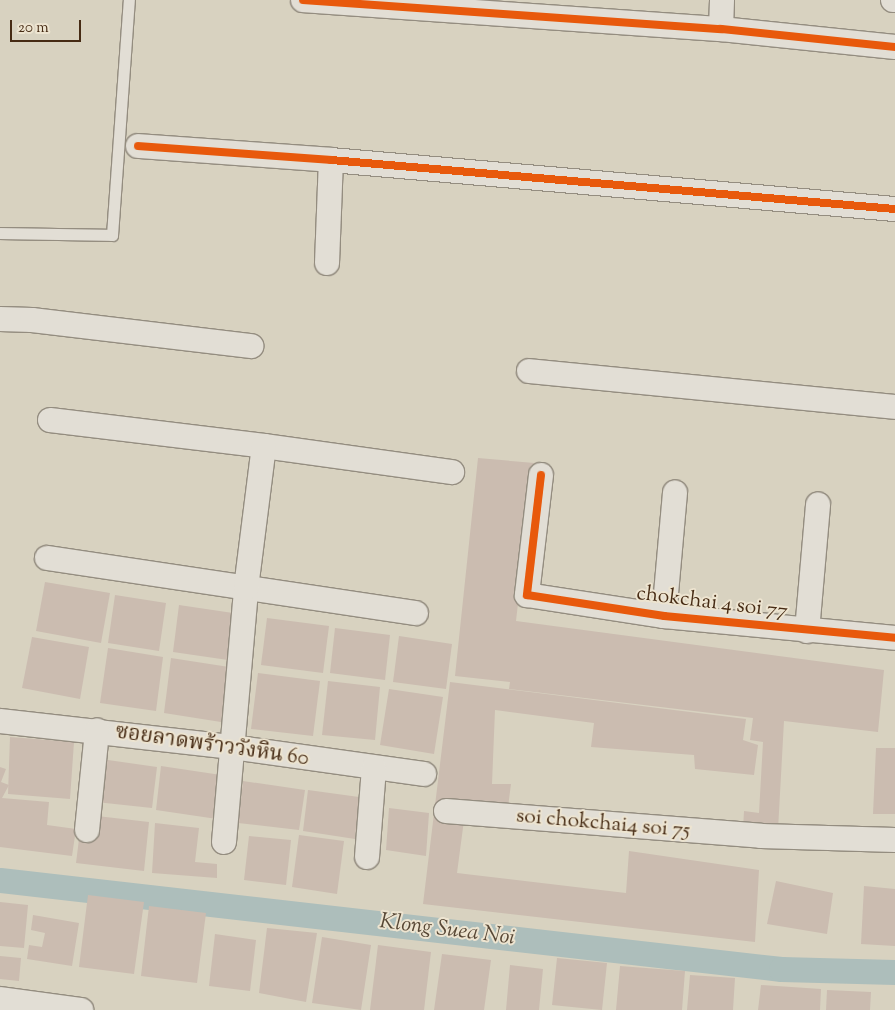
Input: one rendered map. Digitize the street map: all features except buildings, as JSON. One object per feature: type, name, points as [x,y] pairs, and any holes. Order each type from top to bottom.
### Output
[{"type":"street","points":[[303,0],[721,29],[895,47]]},
{"type":"street","points":[[721,29],[722,0]]},
{"type":"street","points":[[138,146],[331,160],[895,209]]},
{"type":"street","points":[[327,263],[331,160]]},
{"type":"street","points":[[0,319],[32,320],[251,346]]},
{"type":"street","points":[[529,371],[895,407]]},
{"type":"street","points":[[50,420],[264,446],[452,472]]},
{"type":"street","points":[[224,842],[246,588],[264,446]]},
{"type":"street","name":"chokchai 4 soi 77","points":[[541,475],[527,595],[664,616],[895,638]]},
{"type":"street","points":[[664,616],[674,492]]},
{"type":"street","points":[[807,631],[818,504]]},
{"type":"street","points":[[47,558],[416,613]]},
{"type":"street","name":"ซอยลาดพร้าววังหิน 60","points":[[0,722],[97,730],[424,774]]},
{"type":"street","points":[[87,830],[97,730]]},
{"type":"street","points":[[367,857],[374,768]]},
{"type":"street","name":"soi chokchai4 soi 75","points":[[446,811],[761,836],[895,840]]},
{"type":"street","points":[[0,999],[40,1007],[81,1010]]},
{"type":"lane","points":[[0,232],[112,235],[130,0]]},
{"type":"waterway","name":"Klong Suea Noi","points":[[0,880],[781,969],[895,972]]},
{"type":"cycle path","points":[[303,0],[721,29],[895,47]]},
{"type":"cycle path","points":[[138,146],[331,160],[895,209]]},
{"type":"cycle path","points":[[541,475],[527,595],[664,616],[895,638]]}]
